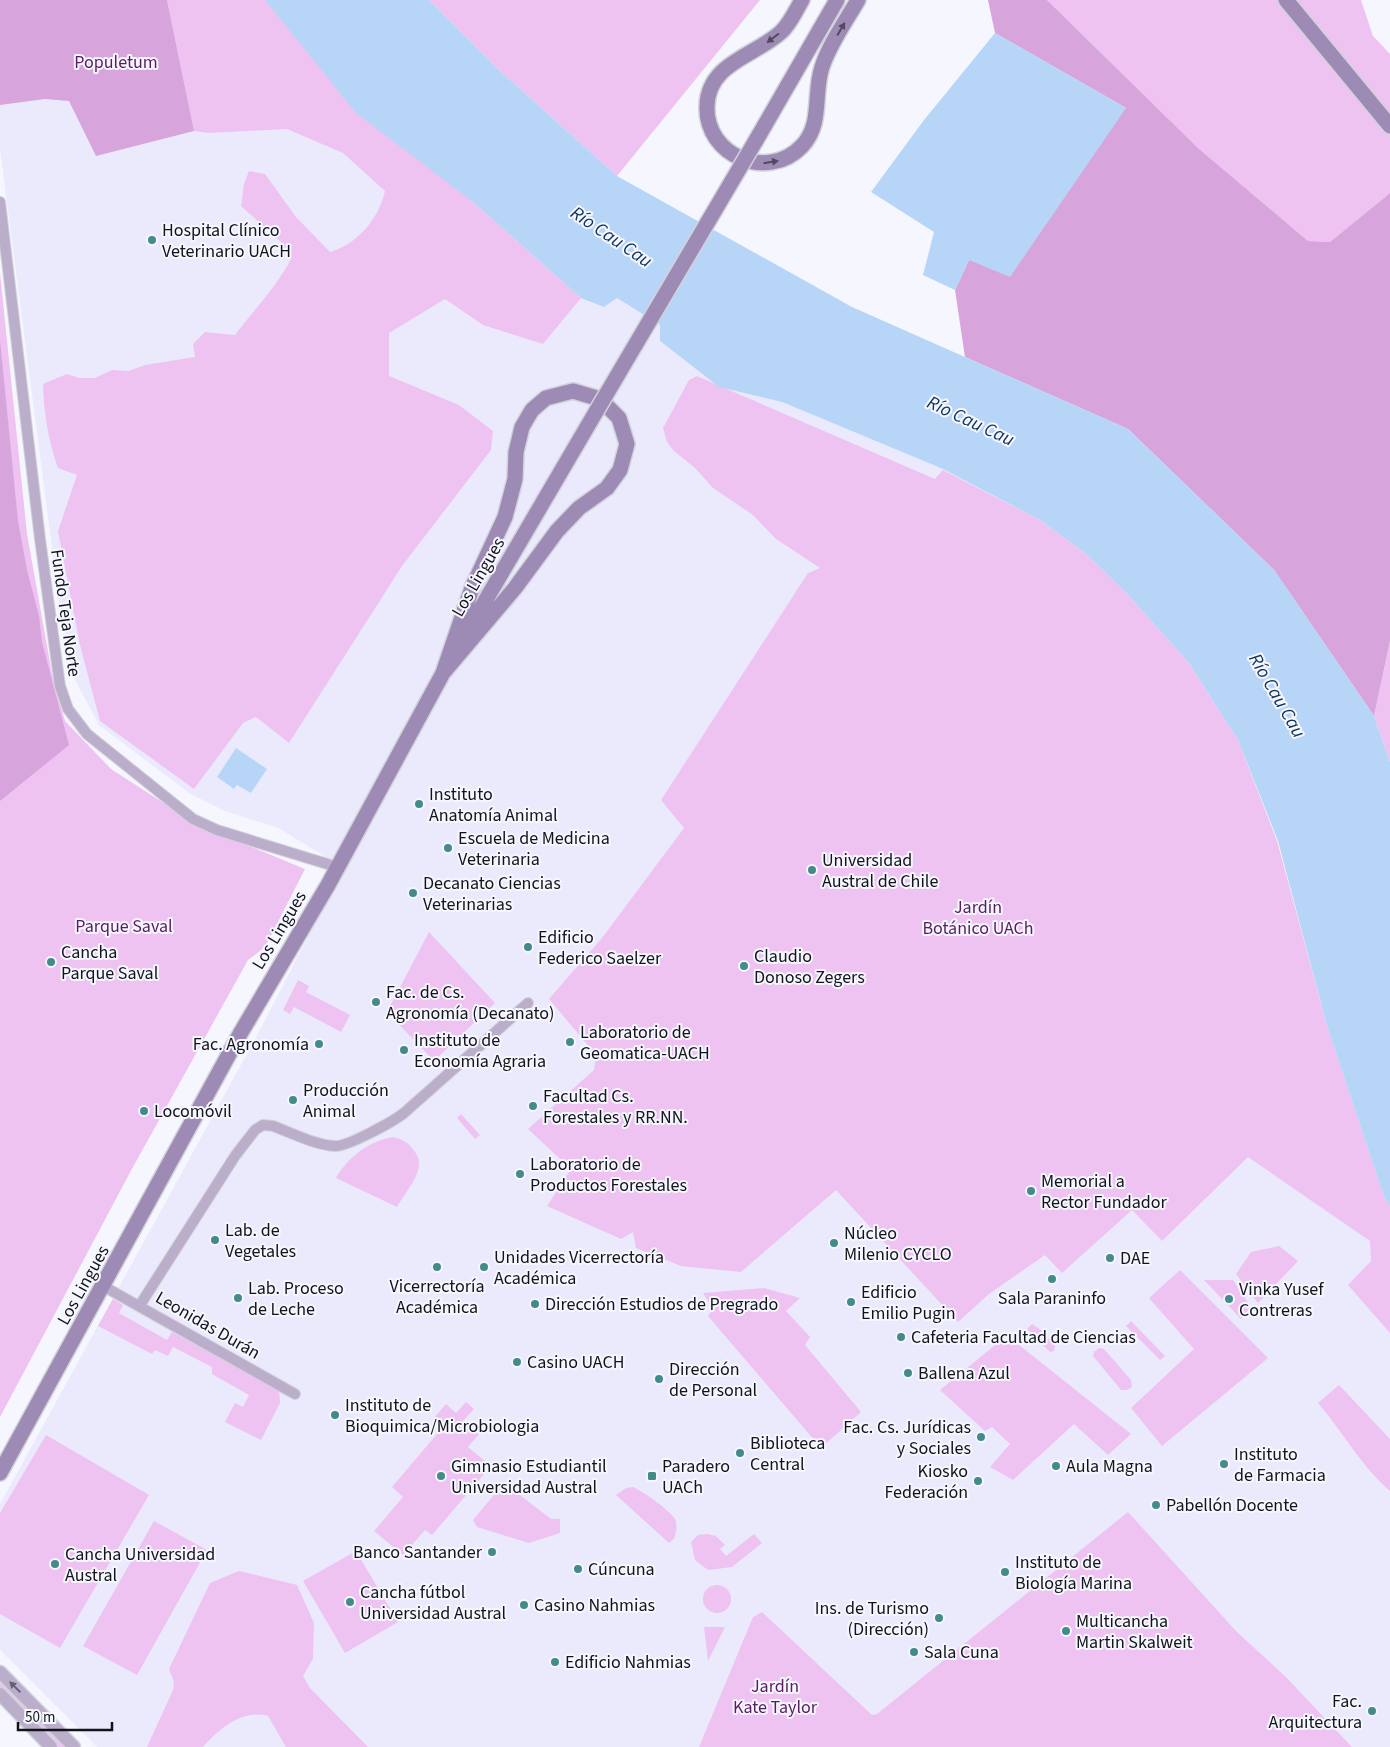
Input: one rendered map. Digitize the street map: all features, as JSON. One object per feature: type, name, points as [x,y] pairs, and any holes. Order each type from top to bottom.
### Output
[{"type":"main road","points":[[802,0],[783,30],[755,51],[729,64],[716,78],[711,87],[707,106],[713,134],[725,149],[741,159],[759,163],[778,161],[795,152],[808,138],[816,121],[816,94],[822,65],[858,0]]},
{"type":"main road","name":"Los Lingues","points":[[0,1472],[104,1286],[240,1034],[337,867],[443,673],[838,0]]},
{"type":"main road","points":[[1286,0],[1390,126]]},
{"type":"main road","points":[[573,391],[600,399],[614,410],[626,434],[626,453],[620,470],[607,488],[579,508],[557,531],[515,588],[443,673],[472,588],[505,517],[516,479],[518,439],[526,418],[538,404],[554,394],[573,391]]},
{"type":"street","name":"Fundo Teja Norte","points":[[0,202],[40,539],[60,686],[68,710],[87,734],[193,819],[216,830],[337,867]]},
{"type":"street","points":[[140,1305],[235,1156],[255,1130],[263,1125],[273,1126],[336,1146],[359,1138],[399,1118],[528,1003]]},
{"type":"street","name":"Leonidas Durán","points":[[104,1286],[296,1394]]},
{"type":"street","points":[[0,1672],[74,1747]]},
{"type":"street","points":[[0,1694],[51,1747]]},
{"type":"shaded area","name":"Universidad Austral de Chile","points":[[0,0],[265,0],[473,202],[581,298],[617,298],[660,325],[660,341],[719,387],[782,402],[943,469],[1040,520],[1277,841],[1327,1026],[1384,1197],[1390,1206],[1390,1747],[1352,1747],[1286,1677],[1236,1631],[872,1715],[833,1747],[97,1747],[0,1650],[0,1504],[254,1041],[341,874],[337,867],[321,854],[278,828],[225,811],[189,793],[99,725],[75,680],[59,601],[0,149]]},
{"type":"green space","name":"Populetum","points":[[0,0],[167,0],[194,131],[96,156],[69,101],[45,99],[0,105]]},
{"type":"green space","points":[[167,0],[265,0],[473,202],[581,298],[543,344],[483,325],[445,299],[389,333],[389,376],[459,405],[493,431],[491,450],[402,566],[289,743],[256,717],[243,723],[194,789],[100,721],[79,641],[58,531],[77,475],[58,468],[47,426],[43,384],[67,374],[79,378],[95,378],[112,370],[128,371],[145,365],[195,357],[193,344],[205,332],[235,335],[272,288],[291,259],[282,243],[241,206],[244,184],[249,171],[265,174],[296,217],[330,252],[350,243],[366,229],[378,211],[385,191],[343,153],[287,129],[208,133],[194,131]]},
{"type":"green space","points":[[429,0],[760,0],[617,176],[499,70]]},
{"type":"green space","points":[[988,0],[1047,0],[1198,148],[1308,241],[1330,242],[1390,193],[1390,641],[1374,716],[1274,570],[1128,429],[965,357],[955,290],[969,260],[1126,108],[995,33]]},
{"type":"green space","points":[[1047,0],[1361,0],[1373,36],[1390,54],[1390,193],[1330,242],[1308,241],[1198,148]]},
{"type":"green space","name":"Parque Saval","points":[[0,273],[27,534],[52,674],[65,721],[111,769],[196,824],[305,869],[265,947],[248,960],[133,1167],[0,1417]]},
{"type":"green space","points":[[0,340],[18,521],[27,570],[39,616],[42,642],[69,745],[0,801]]},
{"type":"green space","name":"Jardín Botánico UACh","points":[[697,376],[935,479],[943,470],[1040,520],[1085,553],[1127,594],[1188,662],[1238,740],[1277,841],[1327,1026],[1384,1197],[1390,1206],[1390,1333],[1348,1285],[1371,1261],[1370,1241],[1248,1157],[1162,1241],[1132,1210],[1062,1273],[1045,1255],[989,1294],[958,1322],[836,1190],[741,1272],[681,1266],[636,1248],[633,1232],[621,1239],[547,1206],[571,1169],[528,1129],[594,1070],[596,1055],[549,999],[602,938],[684,828],[661,800],[808,573],[820,568],[776,539],[753,515],[713,488],[667,442],[663,428],[689,380]]},
{"type":"green space","points":[[1390,641],[1390,762],[1374,716]]},
{"type":"green space","points":[[429,932],[495,1003],[434,1061],[387,1012]]},
{"type":"green space","points":[[298,980],[309,986],[306,992],[350,1015],[341,1032],[294,1007],[290,1014],[283,1010]]},
{"type":"green space","points":[[461,1114],[480,1135],[475,1139],[457,1118]]},
{"type":"green space","points":[[393,1137],[403,1140],[410,1146],[418,1158],[419,1165],[414,1180],[397,1207],[336,1178],[347,1163],[360,1151],[376,1142]]},
{"type":"green space","points":[[1279,1246],[1298,1261],[1258,1303],[1236,1274],[1251,1252]]},
{"type":"green space","points":[[1180,1270],[1268,1358],[1162,1446],[1131,1408],[1194,1349],[1149,1298]]},
{"type":"green space","points":[[1204,1280],[1233,1280],[1252,1309],[1241,1319]]},
{"type":"green space","points":[[764,1288],[800,1298],[786,1311],[810,1337],[805,1345],[861,1412],[821,1448],[708,1316],[713,1309],[703,1293]]},
{"type":"green space","points":[[113,1299],[123,1305],[119,1313],[167,1340],[172,1332],[279,1389],[280,1403],[261,1440],[225,1422],[235,1403],[243,1407],[249,1395],[212,1374],[212,1367],[173,1347],[168,1356],[155,1350],[152,1354],[98,1326]]},
{"type":"green space","points":[[1131,1321],[1165,1356],[1160,1360],[1126,1326]]},
{"type":"green space","points":[[1032,1324],[1041,1330],[1055,1346],[1054,1351],[1050,1352],[1027,1329]]},
{"type":"green space","points":[[1000,1341],[1014,1341],[1131,1434],[1108,1455],[1074,1424],[1013,1480],[990,1467],[1010,1444],[992,1427],[985,1431],[940,1390]]},
{"type":"green space","points":[[1099,1348],[1104,1349],[1131,1380],[1132,1387],[1127,1390],[1121,1390],[1093,1356],[1094,1352]]},
{"type":"green space","points":[[1339,1385],[1390,1439],[1390,1491],[1361,1460],[1318,1403]]},
{"type":"green space","name":"Gimnasio Estudiantil Universidad Austral","points":[[466,1402],[474,1409],[463,1421],[479,1434],[468,1447],[491,1466],[432,1535],[425,1530],[403,1555],[374,1531],[403,1497],[392,1487],[443,1427],[433,1419],[446,1404],[456,1413]]},
{"type":"green space","name":"Cancha Universidad Austral","points":[[46,1435],[149,1495],[60,1648],[0,1614],[0,1513]]},
{"type":"green space","points":[[504,1483],[551,1519],[560,1519],[560,1533],[529,1543],[477,1527],[473,1520]]},
{"type":"green space","points":[[633,1487],[656,1501],[675,1519],[677,1527],[674,1539],[669,1543],[616,1495],[626,1488]]},
{"type":"green space","name":"Jardín Kate Taylor","points":[[1128,1512],[1236,1631],[1286,1677],[1352,1747],[699,1747],[753,1617],[762,1612],[872,1715],[877,1714]]},
{"type":"green space","points":[[154,1521],[207,1550],[137,1675],[83,1646]]},
{"type":"green space","points":[[754,1534],[762,1543],[732,1567],[708,1570],[695,1560],[691,1542],[698,1535],[716,1536],[725,1545],[720,1549],[726,1556]]},
{"type":"green space","name":"Cancha fútbol Universidad Austral","points":[[356,1551],[398,1622],[345,1653],[303,1581]]},
{"type":"green space","points":[[239,1571],[297,1585],[314,1623],[313,1659],[303,1676],[310,1688],[368,1747],[286,1747],[268,1716],[249,1715],[224,1727],[203,1747],[147,1747],[173,1690],[174,1682],[169,1669],[210,1583]]},
{"type":"green space","points":[[717,1585],[727,1589],[731,1599],[727,1609],[717,1613],[707,1609],[703,1599],[707,1589]]},
{"type":"green space","points":[[704,1627],[725,1627],[708,1661]]},
{"type":"green space","points":[[0,1680],[66,1747],[49,1747],[0,1697]]},
{"type":"water","name":"Río Cau Cau","points":[[265,0],[429,0],[499,70],[617,176],[852,307],[1128,429],[1274,570],[1374,716],[1390,762],[1390,1206],[1384,1197],[1327,1026],[1278,841],[1238,740],[1188,662],[1127,594],[1085,553],[1040,520],[943,469],[782,402],[719,387],[660,341],[660,325],[617,298],[604,307],[581,298],[473,202],[356,113]]},
{"type":"water","points":[[995,33],[1126,108],[1010,277],[969,260],[955,290],[923,275],[934,232],[871,192],[924,120]]},
{"type":"water","points":[[236,748],[267,769],[251,793],[237,785],[234,789],[217,777]]},
{"type":"place","name":"Hospital Clínico Veterinario UACH","points":[[152,240]]},
{"type":"place","name":"Instituto Anatomía Animal","points":[[419,804]]},
{"type":"place","name":"Escuela de Medicina Veterinaria","points":[[448,848]]},
{"type":"place","name":"Universidad Austral de Chile","points":[[812,870]]},
{"type":"place","name":"Decanato Ciencias Veterinarias","points":[[413,893]]},
{"type":"place","name":"Edificio Federico Saelzer","points":[[528,947]]},
{"type":"place","name":"Cancha Parque Saval","points":[[51,962]]},
{"type":"place","name":"Claudio Donoso Zegers","points":[[744,966]]},
{"type":"place","name":"Fac. de Cs. Agronomía (Decanato)","points":[[376,1002]]},
{"type":"place","name":"Laboratorio de Geomatica-UACH","points":[[570,1042]]},
{"type":"place","name":"Fac. Agronomía","points":[[319,1044]]},
{"type":"place","name":"Instituto de Economía Agraria","points":[[404,1050]]},
{"type":"place","name":"Producción Animal","points":[[293,1100]]},
{"type":"place","name":"Facultad Cs. Forestales y RR.NN.","points":[[533,1106]]},
{"type":"place","name":"Locomóvil","points":[[144,1111]]},
{"type":"place","name":"Laboratorio de Productos Forestales","points":[[520,1174]]},
{"type":"place","name":"Memorial a Rector Fundador","points":[[1031,1191]]},
{"type":"place","name":"Lab. de Vegetales","points":[[215,1240]]},
{"type":"place","name":"Núcleo Milenio CYCLO","points":[[834,1243]]},
{"type":"place","name":"DAE","points":[[1110,1258]]},
{"type":"place","name":"Vicerrectoría Académica","points":[[437,1267]]},
{"type":"place","name":"Unidades Vicerrectoría Académica","points":[[484,1267]]},
{"type":"place","name":"Sala Paraninfo","points":[[1052,1279]]},
{"type":"place","name":"Lab. Proceso de Leche","points":[[238,1298]]},
{"type":"place","name":"Vinka Yusef Contreras","points":[[1229,1299]]},
{"type":"place","name":"Edificio Emilio Pugin","points":[[851,1302]]},
{"type":"place","name":"Dirección Estudios de Pregrado","points":[[535,1304]]},
{"type":"place","name":"Cafeteria Facultad de Ciencias","points":[[901,1337]]},
{"type":"place","name":"Casino UACH","points":[[517,1362]]},
{"type":"place","name":"Ballena Azul","points":[[908,1373]]},
{"type":"place","name":"Dirección de Personal","points":[[659,1379]]},
{"type":"place","name":"Instituto de Bioquimica/Microbiologia","points":[[335,1415]]},
{"type":"place","name":"Fac. Cs. Jurídicas y Sociales","points":[[981,1437]]},
{"type":"place","name":"Biblioteca Central","points":[[740,1453]]},
{"type":"place","name":"Instituto de Farmacia","points":[[1224,1464]]},
{"type":"place","name":"Aula Magna","points":[[1056,1466]]},
{"type":"place","name":"Gimnasio Estudiantil Universidad Austral","points":[[441,1476]]},
{"type":"place","name":"Paradero UACh","points":[[652,1476]]},
{"type":"place","name":"Kiosko Federación","points":[[978,1481]]},
{"type":"place","name":"Pabellón Docente","points":[[1156,1505]]},
{"type":"place","name":"Banco Santander","points":[[492,1552]]},
{"type":"place","name":"Cancha Universidad Austral","points":[[55,1564]]},
{"type":"place","name":"Cúncuna","points":[[578,1569]]},
{"type":"place","name":"Instituto de Biología Marina","points":[[1005,1572]]},
{"type":"place","name":"Cancha fútbol Universidad Austral","points":[[350,1602]]},
{"type":"place","name":"Casino Nahmias","points":[[524,1605]]},
{"type":"place","name":"Ins. de Turismo (Dirección)","points":[[939,1618]]},
{"type":"place","name":"Multicancha Martin Skalweit","points":[[1066,1631]]},
{"type":"place","name":"Sala Cuna","points":[[914,1652]]},
{"type":"place","name":"Edificio Nahmias","points":[[555,1662]]},
{"type":"place","name":"Fac. Arquitectura","points":[[1372,1711]]}]
